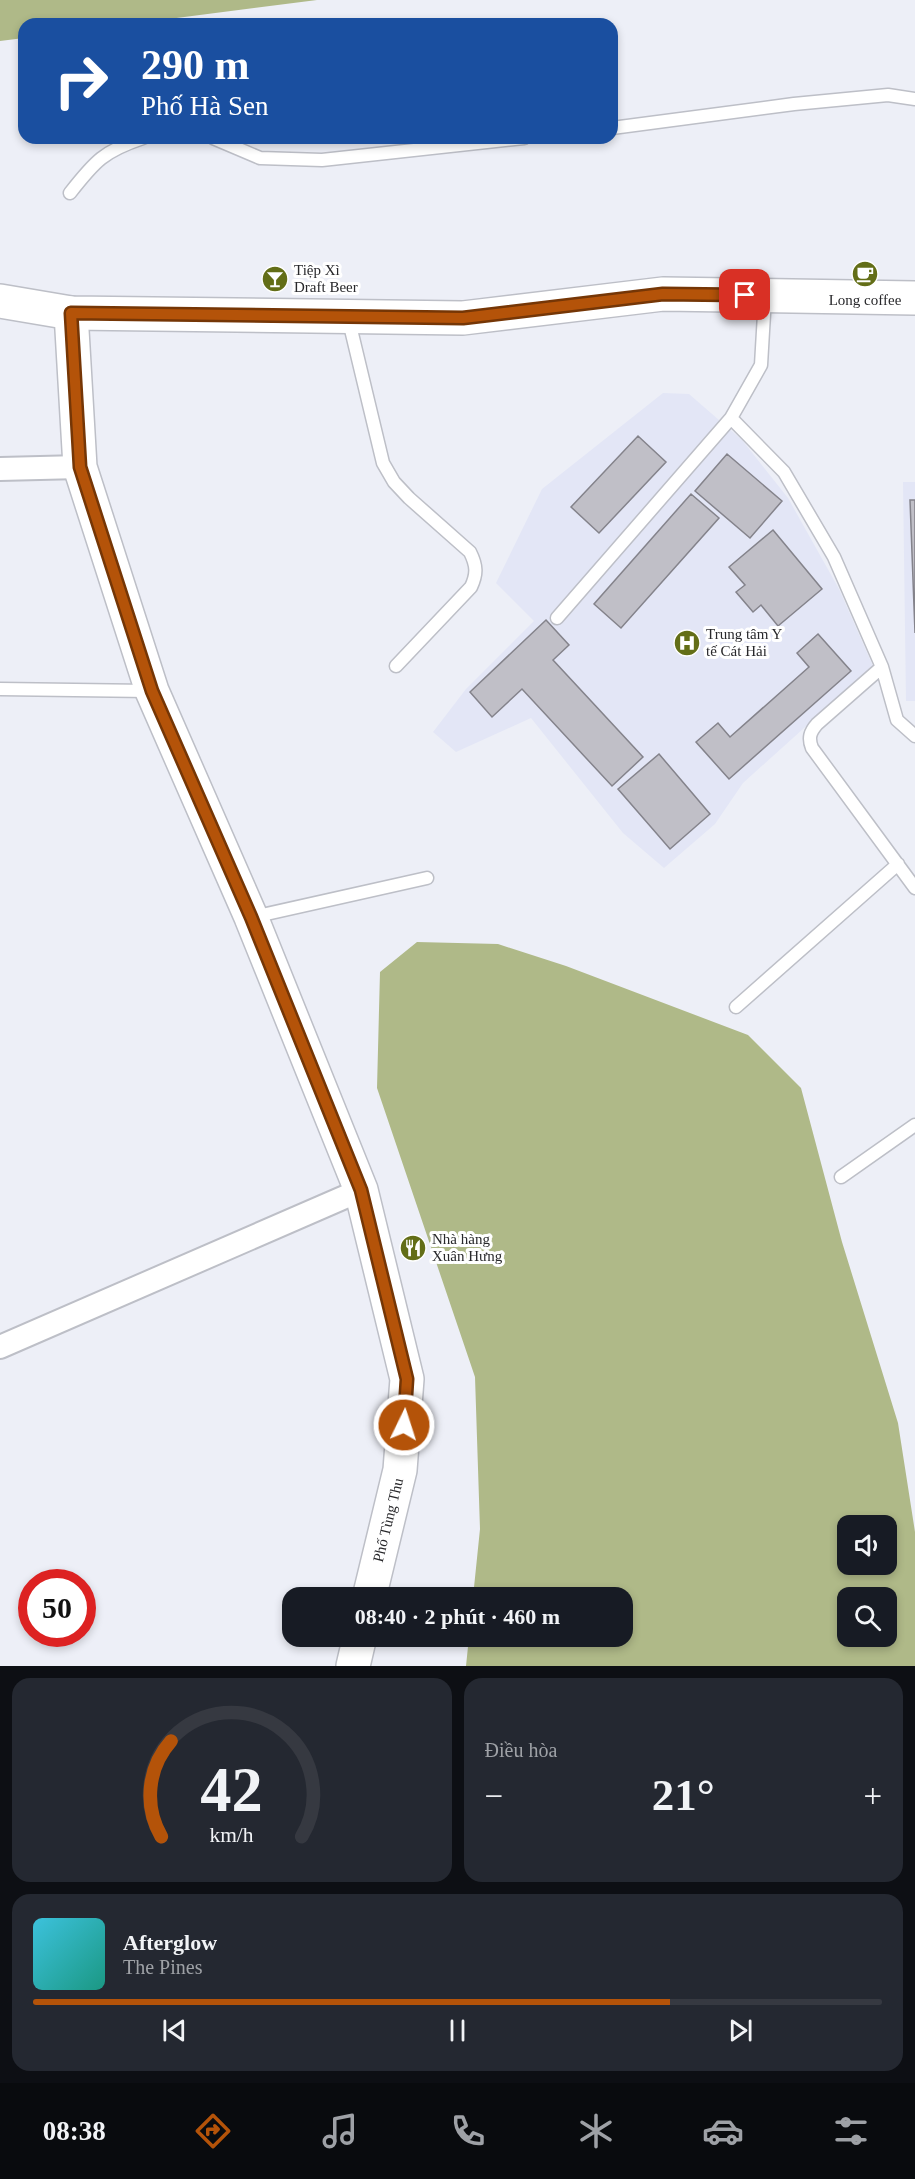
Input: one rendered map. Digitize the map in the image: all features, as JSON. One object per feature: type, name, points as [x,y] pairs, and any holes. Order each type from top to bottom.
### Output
[{"type":"main road","points":[[0,301],[71,313],[463,318],[663,294],[915,298]]},
{"type":"main road","name":"Phố Tùng Thu","points":[[71,313],[80,467],[152,691],[251,917],[361,1190],[407,1379],[400,1470],[372,1587]]},
{"type":"main road","points":[[353,1666],[357,1647]]},
{"type":"street","points":[[0,469],[80,467]]},
{"type":"street","points":[[0,1347],[361,1190]]},
{"type":"lane","points":[[618,127],[805,103],[888,95],[915,99]]},
{"type":"lane","points":[[70,193],[91,165],[114,147],[124,144]]},
{"type":"lane","points":[[227,144],[260,158],[322,160],[469,144]]},
{"type":"lane","points":[[556,618],[731,418],[760,365],[765,296]]},
{"type":"lane","points":[[348,316],[383,463],[394,482],[470,552],[476,563],[476,575],[471,587],[396,666]]},
{"type":"lane","points":[[731,418],[784,472],[834,557],[882,667],[897,720],[915,736]]},
{"type":"lane","points":[[882,667],[817,724],[809,740],[812,748],[915,888]]},
{"type":"lane","points":[[0,689],[152,691]]},
{"type":"lane","points":[[736,1007],[898,864]]},
{"type":"lane","points":[[251,917],[427,878]]},
{"type":"lane","points":[[841,1177],[915,1125]]},
{"type":"shaded area","name":"Trung tâm Y tế Cát Hải","points":[[663,393],[689,394],[742,440],[788,498],[839,589],[873,666],[743,783],[715,824],[664,868],[623,833],[531,718],[456,752],[433,732],[466,689],[534,621],[496,583],[542,489]]},
{"type":"shaded area","points":[[903,482],[915,482],[915,701],[906,701]]},
{"type":"green space","points":[[0,0],[317,0],[177,18],[18,18],[18,39],[0,41]]},
{"type":"green space","points":[[417,942],[498,944],[566,966],[748,1035],[801,1088],[842,1242],[898,1423],[915,1532],[915,1666],[466,1666],[468,1647],[633,1647],[633,1587],[474,1587],[480,1529],[475,1377],[377,1088],[380,972]]},
{"type":"building","points":[[638,436],[666,462],[599,533],[571,507]]},
{"type":"building","points":[[727,454],[782,501],[750,538],[695,491]]},
{"type":"building","points":[[691,494],[719,518],[621,628],[594,604]]},
{"type":"building","points":[[910,500],[915,500],[915,633]]},
{"type":"building","points":[[773,530],[822,589],[778,626],[761,605],[753,612],[736,592],[745,585],[729,567]]},
{"type":"building","points":[[546,620],[569,645],[553,660],[643,757],[612,786],[522,689],[492,717],[470,692]]},
{"type":"building","points":[[818,634],[851,671],[729,779],[696,742],[718,723],[730,737],[809,667],[797,653]]},
{"type":"building","points":[[659,754],[710,814],[670,849],[618,789]]},
{"type":"place","name":"Long coffee","points":[[865,274]]},
{"type":"place","name":"Tiệp Xì Draft Beer","points":[[275,279]]},
{"type":"place","name":"Trung tâm Y tế Cát Hải","points":[[687,643]]},
{"type":"place","name":"Nhà hàng Xuân Hưng","points":[[413,1248]]},
{"type":"route","points":[[404,1425],[407,1379],[361,1190],[251,917],[152,691],[80,467],[71,313],[463,318],[663,294],[745,295]]}]
